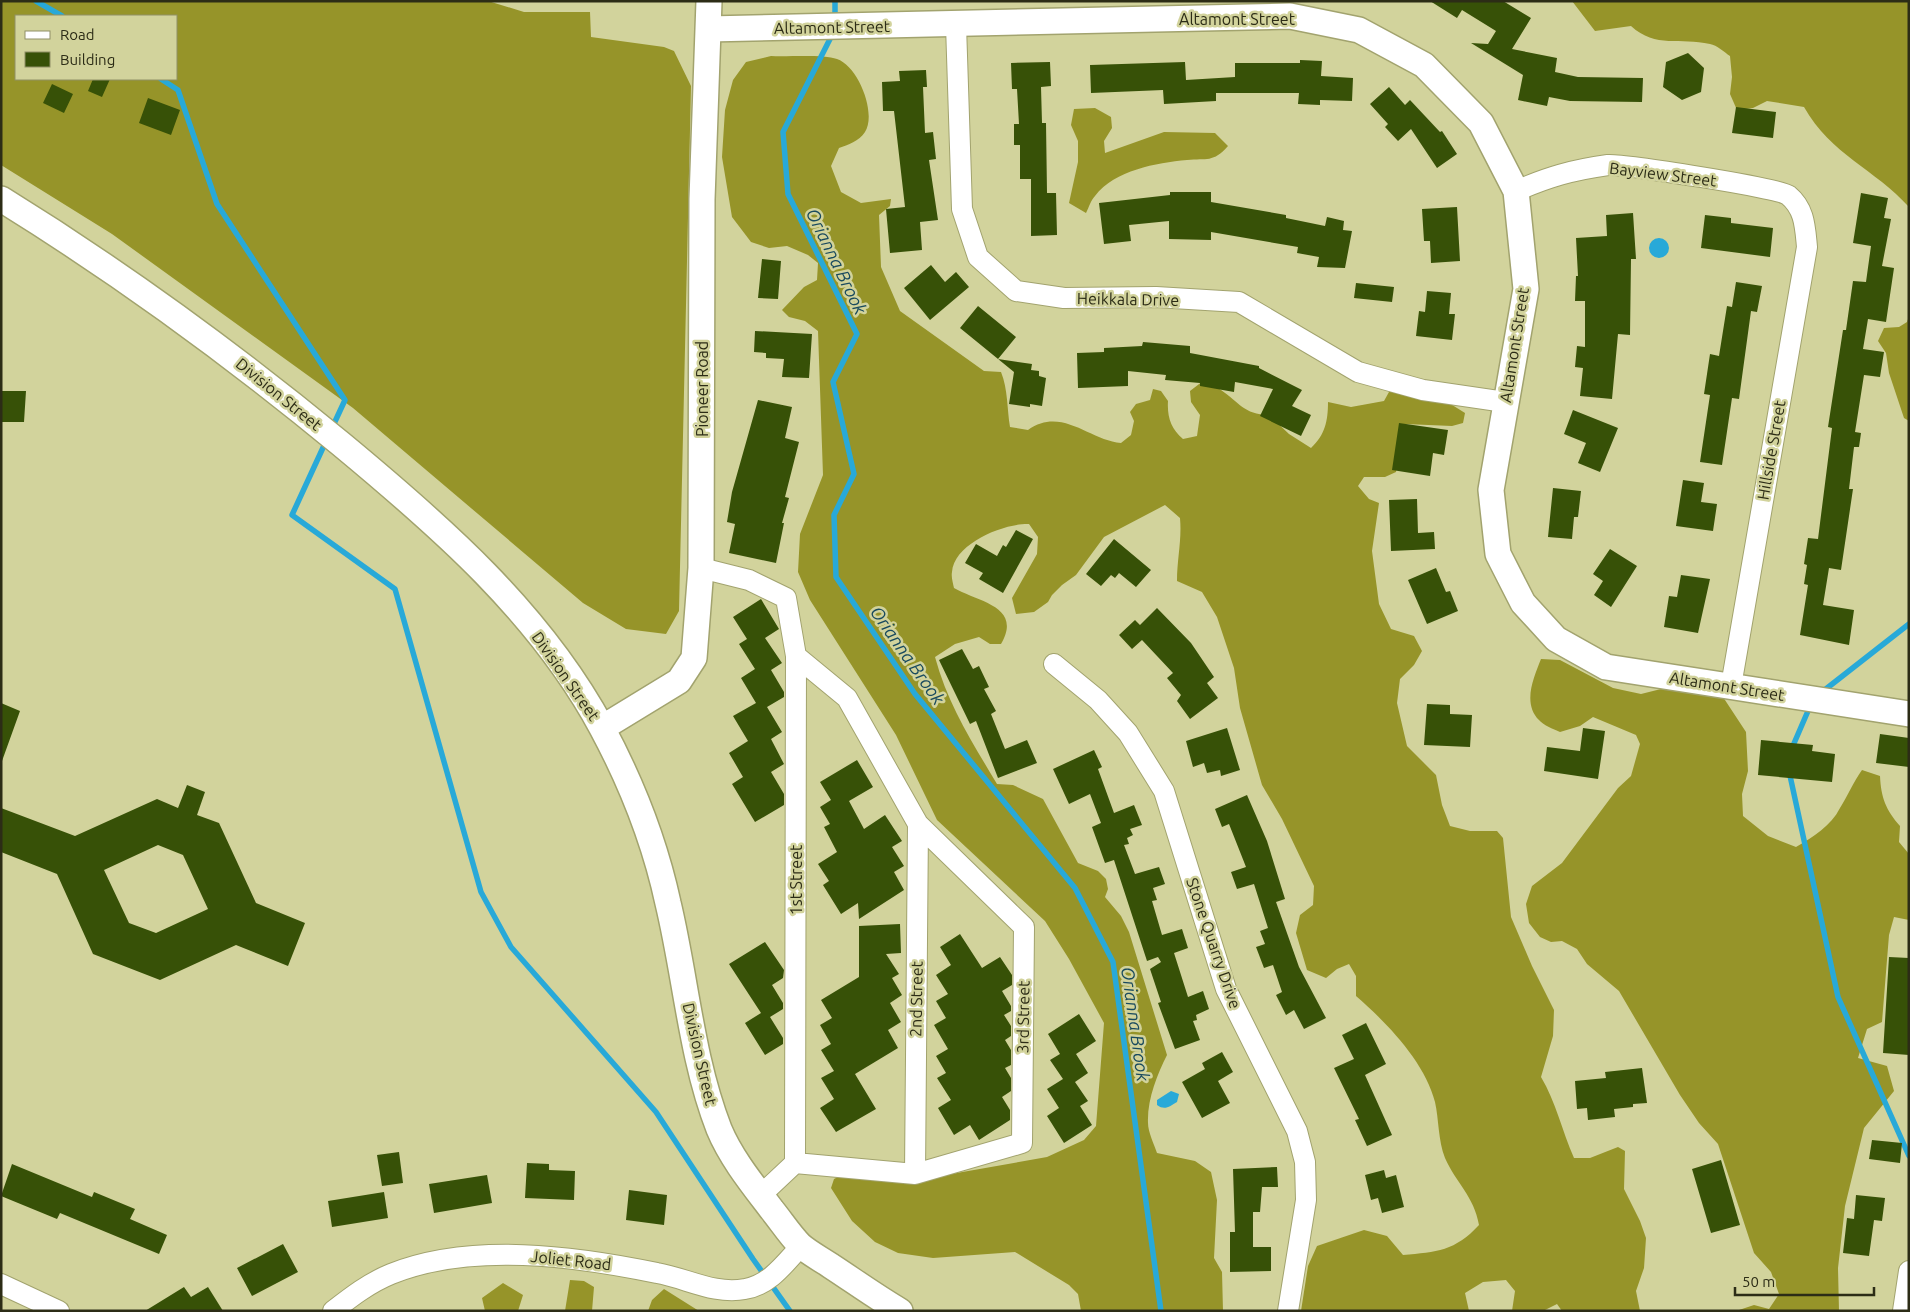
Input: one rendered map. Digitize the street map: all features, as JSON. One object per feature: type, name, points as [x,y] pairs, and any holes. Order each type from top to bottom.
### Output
[{"type":"street","name":"Pioneer Road","points":[[602,728],[679,681],[694,658],[701,568],[702,199],[709,1]]},
{"type":"street","name":"Altamont Street","points":[[708,29],[956,25],[1291,8],[1359,30],[1424,65],[1482,123],[1516,191],[1526,289],[1491,490],[1498,554],[1523,603],[1556,640],[1606,667],[1909,714]]},
{"type":"street","name":"Heikkala Drive","points":[[956,25],[962,209],[978,257],[1016,290],[1064,298],[1156,297],[1239,302],[1358,372],[1423,390],[1505,402]]},
{"type":"street","name":"Bayview Street","points":[[1516,191],[1556,174],[1610,165],[1761,186],[1788,194],[1803,214]]},
{"type":"street","name":"Division Street","points":[[1,199],[84,252],[192,327],[260,378],[401,494],[480,567],[524,616],[566,670],[602,728],[636,802],[655,854],[675,933],[703,1079],[720,1132],[739,1165],[801,1246],[900,1311]]},
{"type":"street","name":"Hillside Street","points":[[1731,686],[1807,247],[1803,214]]},
{"type":"street","name":"1st Street","points":[[701,568],[749,580],[786,598],[796,656],[795,1164]]},
{"type":"street","points":[[796,656],[847,698],[918,824]]},
{"type":"street","name":"Stone Quarry Drive","points":[[1054,664],[1098,700],[1128,733],[1164,791],[1226,988],[1297,1131],[1305,1162],[1306,1200],[1288,1311]]},
{"type":"street","name":"3rd Street","points":[[915,1174],[1022,1143],[1024,927],[918,824]]},
{"type":"street","name":"2nd Street","points":[[915,1174],[918,824]]},
{"type":"street","points":[[761,1195],[795,1164],[915,1174]]},
{"type":"street","name":"Joliet Road","points":[[333,1311],[361,1290],[391,1274],[450,1259],[524,1254],[591,1260],[661,1273],[721,1291],[746,1289],[767,1281],[801,1246]]},
{"type":"street","points":[[1903,1311],[1909,1271]]},
{"type":"street","points":[[1,1284],[59,1311]]},
{"type":"shaded area","points":[[1,1],[488,1],[524,12],[590,12],[591,37],[664,47],[674,51],[691,86],[679,611],[666,634],[626,629],[583,603],[353,408],[112,234],[1,165]]},
{"type":"shaded area","points":[[1572,1],[1909,1],[1909,207],[1882,182],[1827,138],[1804,107],[1767,101],[1753,108],[1737,110],[1730,94],[1732,77],[1730,56],[1718,47],[1699,42],[1650,38],[1631,26],[1595,31]]},
{"type":"shaded area","points":[[771,56],[831,57],[845,63],[858,80],[867,102],[868,124],[860,138],[839,148],[831,166],[841,192],[861,203],[891,199],[890,206],[879,215],[881,267],[900,311],[984,371],[1001,372],[1006,392],[1010,427],[1028,430],[1040,424],[1064,423],[1109,441],[1121,443],[1131,435],[1134,421],[1130,412],[1136,404],[1150,400],[1153,389],[1161,391],[1168,401],[1168,412],[1175,431],[1183,439],[1197,436],[1200,415],[1191,402],[1190,391],[1203,381],[1219,389],[1247,410],[1269,415],[1289,434],[1311,448],[1323,433],[1328,402],[1351,407],[1384,401],[1389,392],[1399,387],[1449,403],[1465,413],[1463,423],[1452,426],[1405,424],[1396,472],[1385,477],[1364,477],[1358,486],[1369,499],[1379,503],[1372,551],[1379,604],[1391,629],[1414,636],[1422,651],[1414,665],[1400,679],[1397,703],[1407,746],[1436,775],[1442,805],[1450,826],[1470,831],[1497,831],[1503,838],[1511,917],[1532,966],[1554,1010],[1553,1036],[1541,1077],[1551,1096],[1574,1158],[1590,1158],[1618,1147],[1625,1151],[1624,1189],[1646,1238],[1644,1268],[1636,1291],[1640,1311],[1562,1311],[1557,1304],[1543,1311],[1512,1311],[1515,1291],[1506,1280],[1483,1282],[1465,1293],[1469,1311],[1301,1311],[1308,1266],[1317,1246],[1364,1230],[1387,1236],[1403,1255],[1426,1253],[1445,1249],[1453,1245],[1470,1234],[1479,1225],[1477,1215],[1469,1198],[1445,1158],[1435,1102],[1423,1072],[1414,1058],[1392,1030],[1356,996],[1356,976],[1349,964],[1337,969],[1326,978],[1307,970],[1296,933],[1300,915],[1313,905],[1314,886],[1282,819],[1262,785],[1240,708],[1234,668],[1217,617],[1202,592],[1177,581],[1180,518],[1165,505],[1104,537],[1076,575],[1062,585],[1048,602],[1034,612],[1016,614],[1012,598],[1037,554],[1038,537],[1029,524],[995,531],[971,544],[955,562],[952,574],[954,588],[995,607],[1002,613],[1006,621],[1006,631],[1001,644],[990,644],[979,637],[955,644],[935,657],[940,675],[954,707],[997,784],[1013,785],[1043,799],[1078,863],[1098,871],[1106,879],[1108,889],[1105,897],[1121,916],[1129,932],[1167,1055],[1156,1079],[1149,1105],[1148,1123],[1151,1138],[1157,1153],[1195,1161],[1211,1172],[1217,1200],[1214,1258],[1222,1272],[1223,1311],[1081,1311],[1078,1294],[1069,1285],[1015,1252],[933,1258],[898,1253],[875,1242],[852,1221],[831,1188],[834,1179],[846,1173],[900,1183],[1047,1157],[1084,1140],[1096,1126],[1104,1023],[1069,959],[1045,921],[937,820],[896,735],[810,600],[798,572],[800,534],[823,475],[818,331],[805,321],[789,317],[782,310],[804,287],[817,280],[818,263],[808,255],[787,246],[769,248],[751,242],[732,217],[722,157],[725,110],[733,80],[746,62]]},
{"type":"shaded area","points":[[1095,108],[1111,117],[1112,128],[1104,141],[1105,153],[1164,132],[1215,133],[1228,146],[1218,155],[1209,159],[1162,163],[1125,174],[1103,187],[1092,200],[1086,213],[1069,203],[1078,162],[1078,141],[1071,125],[1074,109]]},
{"type":"shaded area","points":[[1909,316],[1909,421],[1904,418],[1889,373],[1886,353],[1878,341],[1884,328],[1899,327],[1907,322]]},
{"type":"shaded area","points":[[1541,659],[1560,660],[1613,688],[1641,694],[1661,689],[1705,690],[1723,697],[1746,732],[1748,771],[1742,794],[1743,816],[1768,836],[1796,847],[1827,826],[1862,770],[1880,776],[1885,803],[1891,815],[1900,826],[1899,842],[1909,854],[1909,920],[1894,917],[1889,935],[1882,1022],[1867,1029],[1858,1058],[1887,1066],[1894,1091],[1864,1128],[1845,1206],[1838,1268],[1839,1311],[1736,1311],[1754,1305],[1769,1309],[1779,1294],[1771,1272],[1754,1253],[1718,1144],[1699,1123],[1680,1095],[1619,991],[1587,964],[1577,949],[1562,941],[1551,942],[1540,937],[1529,923],[1526,904],[1532,886],[1562,863],[1618,788],[1631,776],[1640,744],[1636,735],[1593,717],[1580,726],[1560,732],[1541,722],[1534,713],[1530,698]]},
{"type":"shaded area","points":[[570,1280],[584,1281],[594,1287],[592,1311],[565,1311]]},
{"type":"shaded area","points":[[503,1283],[523,1295],[518,1311],[485,1311],[482,1298]]},
{"type":"shaded area","points":[[664,1289],[699,1311],[648,1311],[652,1300]]},
{"type":"water","points":[[1655,238],[1663,238],[1669,244],[1669,252],[1663,258],[1655,258],[1649,252],[1649,244]]},
{"type":"water","points":[[1171,1091],[1179,1094],[1177,1102],[1165,1108],[1157,1105],[1157,1100]]},
{"type":"building","points":[[1430,1],[1503,1],[1531,18],[1512,49],[1557,58],[1555,72],[1578,77],[1643,78],[1642,102],[1570,101],[1549,97],[1547,106],[1518,100],[1523,75],[1471,43],[1488,44],[1496,31],[1462,10],[1457,18]]},
{"type":"building","points":[[1688,53],[1704,68],[1701,92],[1682,100],[1663,87],[1666,62]]},
{"type":"building","points":[[1300,60],[1322,61],[1321,76],[1353,78],[1352,101],[1320,100],[1320,105],[1298,104],[1299,93],[1216,93],[1216,101],[1164,104],[1163,90],[1091,93],[1090,65],[1185,62],[1186,80],[1235,77],[1235,63],[1300,63]]},
{"type":"building","points":[[1050,62],[1051,86],[1041,87],[1042,123],[1046,123],[1047,193],[1056,193],[1057,235],[1031,236],[1031,179],[1020,179],[1020,145],[1014,145],[1014,124],[1019,124],[1017,89],[1012,89],[1011,63]]},
{"type":"building","points":[[926,70],[927,87],[923,87],[925,133],[933,132],[936,159],[929,160],[938,220],[920,222],[922,250],[890,253],[886,209],[905,207],[894,111],[883,111],[882,82],[900,81],[899,71]]},
{"type":"building","points":[[93,80],[110,80],[102,97],[88,91]]},
{"type":"building","points":[[52,84],[73,94],[64,113],[43,103]]},
{"type":"building","points":[[1389,87],[1405,105],[1410,100],[1440,132],[1442,131],[1457,154],[1437,168],[1411,129],[1398,141],[1385,127],[1388,124],[1370,104]]},
{"type":"building","points":[[148,98],[180,110],[171,135],[139,123]]},
{"type":"building","points":[[1736,107],[1776,112],[1773,138],[1732,133]]},
{"type":"building","points":[[1170,192],[1211,192],[1211,202],[1286,215],[1286,218],[1325,226],[1327,217],[1344,221],[1343,230],[1352,231],[1345,268],[1317,267],[1319,257],[1297,253],[1298,247],[1211,232],[1211,240],[1169,239],[1169,221],[1129,225],[1131,241],[1104,244],[1099,203],[1170,195]]},
{"type":"building","points":[[1861,193],[1888,198],[1884,218],[1891,219],[1882,266],[1894,268],[1886,322],[1868,319],[1863,349],[1884,352],[1880,377],[1864,375],[1855,432],[1861,433],[1859,447],[1854,447],[1849,489],[1853,489],[1841,570],[1829,568],[1823,605],[1854,610],[1849,645],[1800,635],[1808,585],[1804,584],[1807,565],[1804,564],[1808,538],[1818,539],[1832,428],[1828,427],[1843,330],[1846,330],[1853,281],[1866,282],[1871,246],[1853,243]]},
{"type":"building","points":[[1457,207],[1460,261],[1431,263],[1430,241],[1424,241],[1422,209]]},
{"type":"building","points":[[1633,213],[1636,259],[1631,259],[1630,335],[1618,334],[1612,399],[1580,396],[1583,368],[1575,367],[1577,346],[1585,347],[1585,301],[1575,301],[1576,276],[1578,276],[1576,238],[1607,236],[1606,215]]},
{"type":"building","points":[[1705,215],[1731,218],[1731,223],[1773,228],[1770,257],[1701,248]]},
{"type":"building","points":[[762,259],[781,261],[778,299],[758,298]]},
{"type":"building","points":[[931,265],[945,282],[956,272],[969,287],[930,320],[904,288]]},
{"type":"building","points":[[1736,282],[1762,286],[1757,312],[1751,311],[1739,399],[1732,398],[1722,465],[1700,462],[1710,395],[1704,394],[1710,354],[1719,356],[1727,306],[1732,307]]},
{"type":"building","points":[[1356,283],[1394,287],[1392,302],[1354,298]]},
{"type":"building","points":[[1427,291],[1451,293],[1449,314],[1455,314],[1452,340],[1416,336],[1419,311],[1425,312]]},
{"type":"building","points":[[978,306],[1016,337],[998,359],[960,328]]},
{"type":"building","points":[[755,331],[812,334],[809,378],[782,377],[784,359],[766,358],[766,353],[754,352]]},
{"type":"building","points":[[1143,342],[1190,346],[1190,353],[1259,366],[1259,368],[1302,390],[1292,406],[1311,415],[1301,436],[1260,416],[1273,389],[1235,382],[1234,392],[1200,386],[1200,383],[1165,380],[1166,375],[1128,371],[1128,386],[1078,388],[1077,353],[1104,352],[1104,348],[1142,346]]},
{"type":"building","points":[[998,359],[1032,364],[1031,370],[1039,371],[1039,376],[1046,378],[1042,406],[1030,404],[1030,407],[1009,404],[1014,372]]},
{"type":"building","points":[[1,391],[26,391],[24,422],[1,422]]},
{"type":"building","points":[[758,400],[792,407],[785,438],[799,442],[785,497],[789,498],[782,523],[784,523],[776,563],[729,553],[735,524],[727,522],[732,492]]},
{"type":"building","points":[[1573,410],[1618,428],[1600,472],[1578,463],[1586,443],[1564,434]]},
{"type":"building","points":[[1399,423],[1448,430],[1444,455],[1433,453],[1430,476],[1392,470]]},
{"type":"building","points":[[1683,480],[1704,483],[1701,502],[1717,504],[1713,531],[1676,526]]},
{"type":"building","points":[[1553,488],[1581,491],[1578,517],[1574,517],[1572,539],[1548,537]]},
{"type":"building","points":[[1417,499],[1418,533],[1434,532],[1435,549],[1391,551],[1389,500]]},
{"type":"building","points":[[1016,530],[1033,539],[1003,593],[979,579],[983,573],[965,563],[976,544],[997,556],[1003,545],[1006,547]]},
{"type":"building","points":[[1114,539],[1151,570],[1136,587],[1119,573],[1115,578],[1111,575],[1101,586],[1086,574]]},
{"type":"building","points":[[1610,549],[1637,566],[1611,607],[1594,595],[1603,581],[1593,574]]},
{"type":"building","points":[[1436,568],[1446,592],[1450,591],[1458,611],[1427,624],[1408,580]]},
{"type":"building","points":[[1681,575],[1710,579],[1698,633],[1664,627],[1669,596],[1677,597]]},
{"type":"building","points":[[761,599],[779,629],[765,638],[782,663],[771,670],[784,692],[784,697],[767,707],[782,732],[771,739],[784,764],[771,772],[784,794],[784,805],[755,822],[732,784],[743,777],[729,753],[748,741],[733,716],[756,703],[741,678],[755,669],[739,644],[747,639],[733,617]]},
{"type":"building","points":[[1157,608],[1191,643],[1214,677],[1207,683],[1218,698],[1190,719],[1177,701],[1181,695],[1167,678],[1173,673],[1142,640],[1132,649],[1119,635],[1135,620],[1140,625]]},
{"type":"building","points":[[962,649],[973,669],[979,666],[989,687],[984,689],[996,711],[991,714],[1005,749],[1027,740],[1037,763],[998,778],[976,721],[970,724],[939,660]]},
{"type":"building","points":[[1,703],[20,711],[2,761],[1,761]]},
{"type":"building","points":[[1427,704],[1450,705],[1450,714],[1472,715],[1470,747],[1424,745]]},
{"type":"building","points":[[1227,728],[1240,770],[1221,776],[1220,770],[1207,773],[1204,763],[1193,767],[1186,741]]},
{"type":"building","points":[[1583,728],[1605,731],[1598,779],[1544,771],[1547,747],[1580,751]]},
{"type":"building","points":[[1880,734],[1909,738],[1909,767],[1876,763]]},
{"type":"building","points":[[1761,740],[1813,745],[1812,751],[1835,754],[1832,782],[1758,775]]},
{"type":"building","points":[[1094,750],[1102,767],[1098,769],[1114,813],[1134,805],[1142,825],[1130,829],[1133,835],[1127,838],[1129,844],[1124,845],[1135,874],[1159,867],[1165,884],[1153,888],[1157,900],[1152,901],[1162,935],[1182,929],[1188,948],[1174,953],[1188,997],[1203,991],[1209,1009],[1196,1015],[1197,1020],[1193,1021],[1200,1040],[1175,1049],[1158,1003],[1161,1002],[1150,969],[1161,962],[1158,957],[1147,961],[1114,860],[1105,863],[1092,827],[1101,823],[1090,794],[1069,804],[1053,769]]},
{"type":"building","points":[[857,760],[873,787],[849,801],[864,829],[885,815],[902,841],[892,847],[904,866],[894,872],[904,890],[859,919],[858,903],[841,914],[823,885],[829,881],[818,864],[837,852],[824,827],[830,824],[820,807],[831,800],[820,782]]},
{"type":"building","points":[[187,785],[205,792],[197,815],[219,823],[256,903],[305,923],[288,966],[236,945],[160,980],[93,954],[57,874],[1,852],[1,808],[75,836],[157,799],[178,808]],"holes":[[[158,845],[183,855],[208,909],[156,933],[129,923],[104,870]]]},
{"type":"building","points":[[1247,795],[1267,841],[1285,899],[1276,902],[1299,967],[1326,1018],[1304,1029],[1294,1010],[1286,1015],[1276,995],[1282,992],[1273,965],[1264,968],[1256,947],[1265,944],[1260,931],[1268,928],[1254,884],[1237,889],[1231,872],[1246,867],[1229,824],[1222,827],[1215,809]]},
{"type":"building","points":[[900,924],[901,953],[886,954],[899,974],[892,978],[902,995],[890,1003],[901,1022],[888,1030],[898,1048],[855,1074],[876,1109],[836,1132],[820,1108],[834,1099],[821,1078],[834,1071],[821,1050],[831,1044],[820,1025],[832,1018],[821,1000],[859,977],[859,926]]},
{"type":"building","points":[[960,934],[982,968],[1000,957],[1012,975],[1012,985],[1002,991],[1011,1006],[1011,1011],[1004,1015],[1011,1026],[1011,1036],[1005,1040],[1011,1050],[1011,1065],[1005,1068],[1011,1078],[1011,1091],[1002,1097],[1010,1110],[1010,1120],[979,1140],[970,1125],[954,1135],[938,1108],[951,1100],[937,1078],[946,1073],[936,1056],[948,1049],[934,1025],[946,1018],[936,1001],[948,994],[936,975],[951,965],[940,947]]},
{"type":"building","points":[[765,942],[784,970],[783,978],[772,985],[783,1003],[783,1009],[770,1017],[783,1038],[783,1044],[765,1055],[745,1023],[761,1013],[729,964]]},
{"type":"building","points":[[1889,957],[1909,958],[1909,1055],[1883,1053]]},
{"type":"building","points":[[1079,1014],[1096,1041],[1076,1054],[1088,1073],[1075,1082],[1088,1101],[1080,1106],[1092,1125],[1064,1143],[1047,1116],[1059,1108],[1047,1089],[1063,1079],[1050,1060],[1060,1054],[1048,1034]]},
{"type":"building","points":[[1366,1023],[1386,1064],[1365,1075],[1392,1135],[1367,1146],[1355,1120],[1359,1119],[1334,1068],[1354,1059],[1342,1035]]},
{"type":"building","points":[[1222,1052],[1233,1072],[1218,1081],[1230,1103],[1202,1118],[1182,1082],[1205,1069],[1202,1063]]},
{"type":"building","points":[[1642,1068],[1647,1103],[1633,1104],[1633,1107],[1614,1109],[1615,1117],[1588,1120],[1587,1108],[1577,1109],[1575,1081],[1606,1078],[1605,1072]]},
{"type":"building","points":[[1872,1140],[1902,1143],[1900,1163],[1869,1159]]},
{"type":"building","points":[[399,1152],[403,1183],[382,1186],[377,1155]]},
{"type":"building","points":[[1721,1160],[1740,1225],[1711,1233],[1692,1169]]},
{"type":"building","points":[[527,1163],[549,1164],[549,1170],[575,1171],[574,1200],[525,1198]]},
{"type":"building","points":[[12,1164],[92,1197],[94,1192],[135,1209],[130,1219],[167,1235],[159,1254],[60,1213],[57,1219],[1,1196]]},
{"type":"building","points":[[1277,1167],[1278,1187],[1262,1187],[1260,1212],[1253,1212],[1253,1247],[1271,1247],[1271,1271],[1230,1272],[1230,1232],[1235,1232],[1233,1169]]},
{"type":"building","points":[[1384,1170],[1386,1178],[1396,1175],[1404,1207],[1382,1213],[1378,1198],[1371,1200],[1365,1175]]},
{"type":"building","points":[[487,1175],[492,1203],[434,1213],[429,1184]]},
{"type":"building","points":[[629,1190],[667,1195],[664,1225],[626,1220]]},
{"type":"building","points":[[384,1192],[388,1218],[332,1227],[328,1201]]},
{"type":"building","points":[[1856,1195],[1885,1198],[1882,1221],[1874,1220],[1869,1256],[1843,1253],[1847,1218],[1854,1219]]},
{"type":"building","points":[[283,1244],[298,1272],[252,1296],[237,1268]]},
{"type":"building","points":[[184,1287],[191,1297],[208,1287],[223,1311],[145,1311]]},
{"type":"waterway","points":[[36,1],[60,15]]},
{"type":"waterway","name":"Orianna Brook","points":[[835,1],[835,19]]},
{"type":"waterway","name":"Orianna Brook","points":[[833,33],[783,132],[788,194],[857,334],[833,382],[854,474],[834,515],[836,577],[915,694],[1075,888],[1113,962],[1161,1311]]},
{"type":"waterway","points":[[163,80],[178,90],[217,204],[345,400],[332,428]]},
{"type":"waterway","points":[[327,439],[292,515],[395,589],[481,892],[511,947],[656,1112],[753,1259],[790,1311]]},
{"type":"waterway","points":[[1822,692],[1909,624]]},
{"type":"waterway","points":[[1792,748],[1811,704]]},
{"type":"waterway","points":[[1789,771],[1838,997],[1909,1156]]}]
